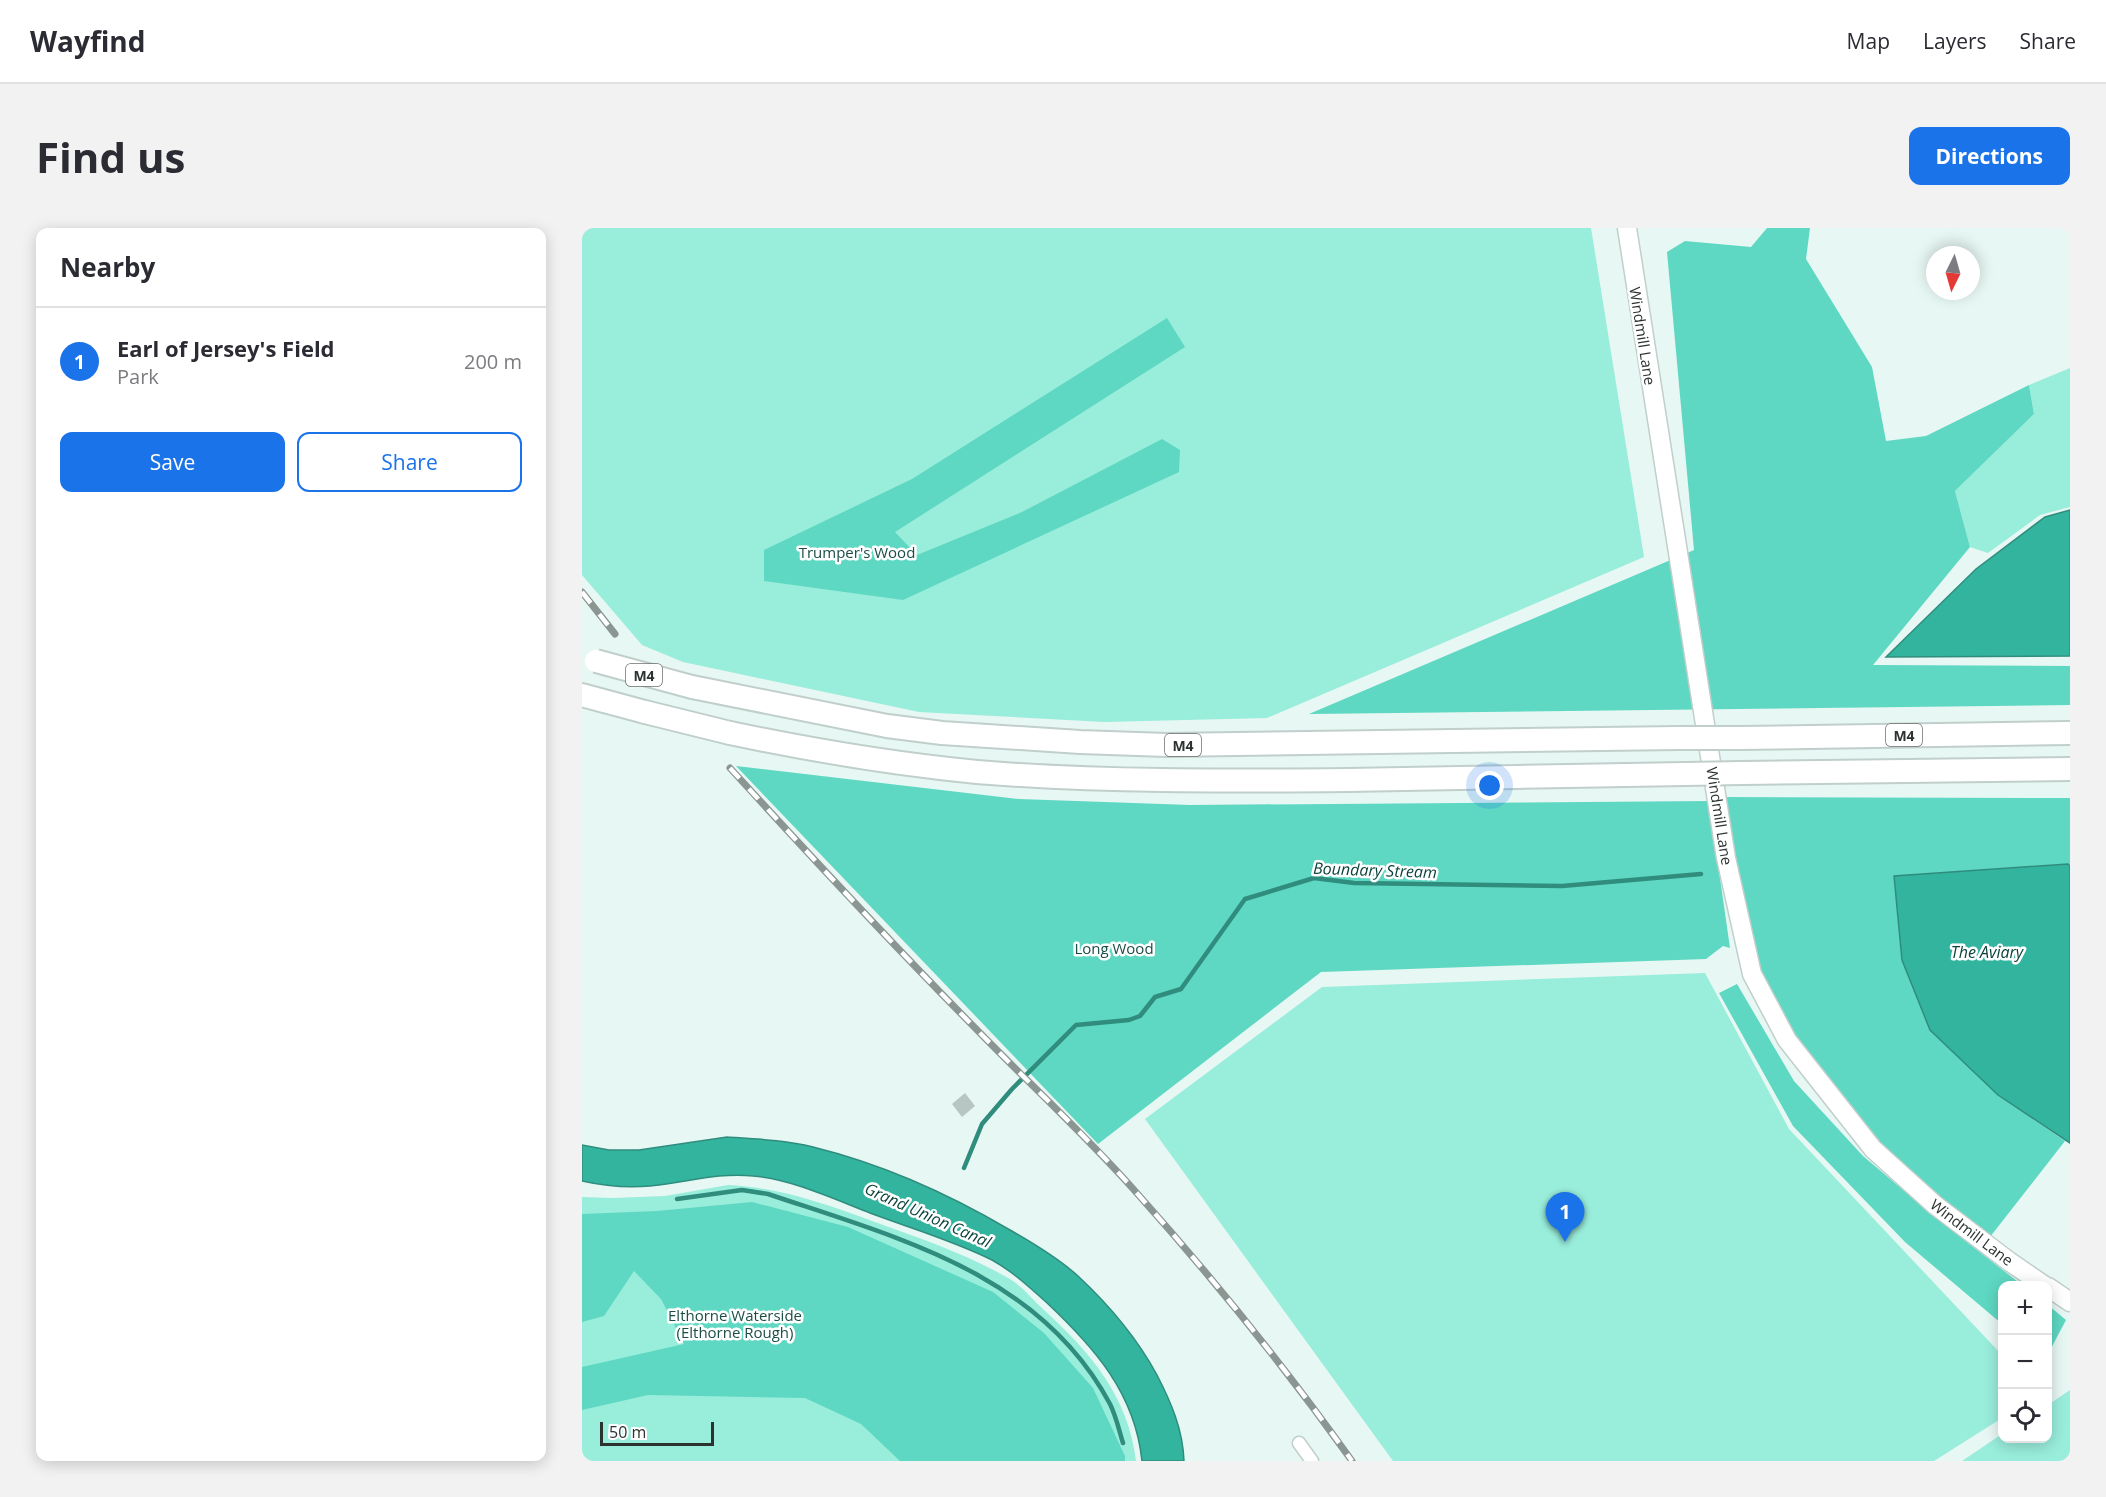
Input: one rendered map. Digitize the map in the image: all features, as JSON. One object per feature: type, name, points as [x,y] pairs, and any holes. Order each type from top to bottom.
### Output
[{"type":"highway","name":"M4","points":[[589,659],[692,687],[887,726],[942,733],[1080,742],[1166,745],[2070,734]]},
{"type":"highway","name":"M4","points":[[582,695],[730,733],[814,750],[926,766],[1092,779],[1274,781],[2070,769]]},
{"type":"main road","name":"Windmill Lane","points":[[1627,228],[1726,858],[1752,974],[1787,1040],[1873,1149],[1935,1205],[2038,1281]]},
{"type":"main road","name":"Windmill Lane","points":[[2052,1290],[2070,1302]]},
{"type":"street","points":[[1299,1443],[1312,1461]]},
{"type":"green space","points":[[582,228],[1591,228],[1644,557],[1267,718],[1104,722],[919,712],[683,662],[642,645],[582,575]]},
{"type":"green space","points":[[1767,228],[1810,228],[1806,259],[1872,367],[1886,441],[1926,436],[2029,385],[2034,414],[1955,491],[1970,547],[1873,665],[2070,666],[2070,705],[1309,714],[1694,550],[1667,252],[1685,241],[1751,247]]},
{"type":"green space","name":"Trumper's Wood","points":[[1167,318],[1185,347],[895,532],[917,555],[1022,512],[1162,439],[1180,450],[1179,472],[903,600],[764,581],[764,550],[912,479]]},
{"type":"green space","points":[[2070,368],[2070,507],[2040,515],[1988,553],[1970,547],[1955,491],[2034,414],[2029,385]]},
{"type":"green space","name":"Long Wood","points":[[736,766],[1019,799],[1190,805],[1709,801],[1730,948],[1723,946],[1706,959],[1321,972],[1098,1144]]},
{"type":"green space","points":[[1720,797],[2070,798],[2070,866],[2068,864],[1894,876],[1998,1095],[2065,1141],[1986,1242],[1874,1145],[1804,1051],[1759,969]]},
{"type":"green space","points":[[1705,973],[1789,1129],[1998,1351],[1998,1421],[1934,1461],[1393,1461],[1145,1119],[1322,987]]},
{"type":"green space","points":[[1737,984],[1794,1081],[1863,1156],[1940,1221],[2017,1281],[1998,1281],[1998,1321],[1905,1242],[1793,1126],[1719,993]]},
{"type":"green space","name":"Elthorne Waterside (Elthorne Rough)","points":[[728,1185],[765,1189],[837,1208],[942,1247],[1010,1279],[1061,1326],[1105,1377],[1125,1416],[1136,1461],[582,1461],[582,1197],[665,1196]]},
{"type":"green space","name":"Elthorne Waterside (Elthorne Rough)","points":[[752,1202],[848,1227],[993,1292],[1044,1333],[1093,1388],[1125,1456],[1125,1461],[900,1461],[861,1424],[805,1398],[648,1395],[582,1410],[582,1367],[684,1344],[661,1299],[634,1271],[604,1316],[582,1322],[582,1214],[657,1211]]},
{"type":"green space","points":[[2052,1308],[2066,1320],[2052,1346]]},
{"type":"green space","points":[[2070,1390],[2070,1461],[1962,1461],[1998,1437],[1998,1443],[2052,1443],[2052,1402]]},
{"type":"water","points":[[2070,510],[2070,656],[1886,657],[1976,569],[2045,517]]},
{"type":"water","name":"The Aviary","points":[[2068,864],[2070,866],[2070,1143],[1998,1095],[1930,1030],[1902,960],[1894,876]]},
{"type":"water","name":"Grand Union Canal","points":[[727,1137],[802,1145],[839,1154],[890,1171],[963,1204],[1054,1257],[1100,1298],[1121,1322],[1149,1361],[1175,1416],[1184,1461],[1142,1461],[1138,1436],[1131,1414],[1121,1393],[1096,1354],[1064,1319],[1027,1285],[999,1264],[977,1253],[812,1190],[767,1178],[727,1175],[663,1185],[633,1187],[582,1181],[582,1145],[609,1150],[639,1150]]},
{"type":"building","points":[[965,1093],[975,1106],[962,1117],[952,1104]]},
{"type":"waterway","name":"Boundary Stream","points":[[964,1168],[982,1124],[1012,1089],[1076,1025],[1129,1020],[1140,1016],[1155,997],[1181,989],[1245,899],[1314,878],[1354,883],[1562,886],[1701,874]]},
{"type":"waterway","points":[[677,1199],[742,1190],[768,1194],[915,1245],[962,1266],[1005,1292],[1045,1322],[1081,1359],[1110,1404],[1123,1443]]},
{"type":"railway","points":[[582,592],[615,634]]},
{"type":"railway","points":[[730,768],[919,971],[1080,1132],[1135,1191],[1247,1323],[1352,1461]]},
{"type":"place","name":"Earl of Jersey's Field","points":[[1565,1242]]}]
